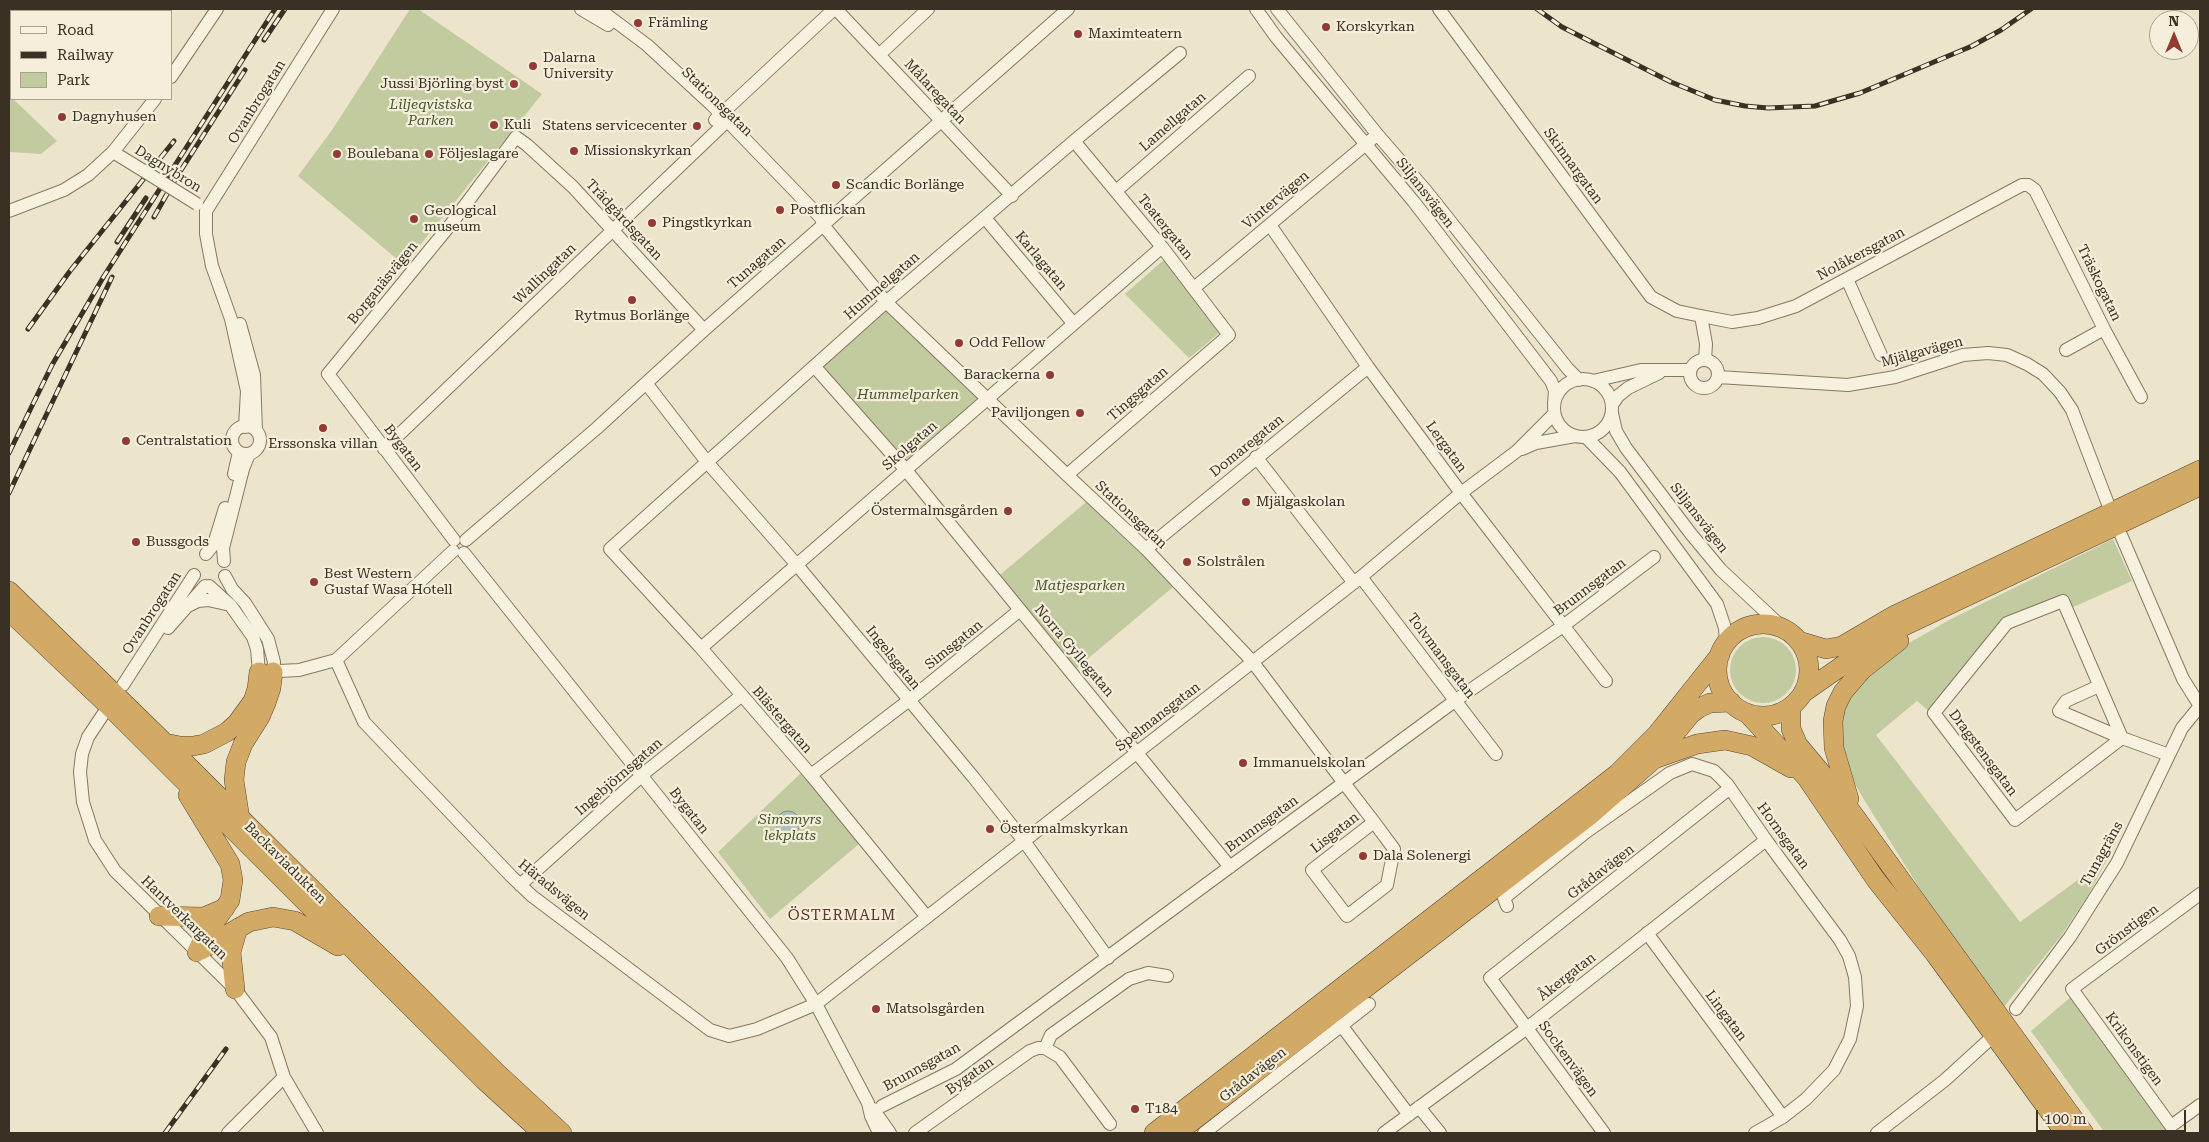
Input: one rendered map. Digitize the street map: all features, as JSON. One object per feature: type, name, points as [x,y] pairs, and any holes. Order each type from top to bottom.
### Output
[{"type":"highway","points":[[1154,1133],[1617,774],[1657,734],[1738,632],[1752,625],[1768,624],[1783,628],[1799,640],[1826,649],[1842,646],[1895,615],[2200,470]]},
{"type":"highway","points":[[1747,713],[1770,716],[1797,700],[1869,647],[1900,628],[2200,486]]},
{"type":"highway","name":"Backaviadukten","points":[[9,591],[31,623],[178,776],[484,1080],[542,1133]]},
{"type":"highway","points":[[1856,818],[1834,748],[1833,721],[1836,706],[1843,692],[1862,670],[1958,600]]},
{"type":"highway","name":"Backaviadukten","points":[[9,611],[31,623],[165,743],[495,1071],[562,1133]]},
{"type":"highway","points":[[1799,640],[1806,652],[1810,666],[1808,680],[1797,700],[1791,729],[1798,745],[1856,818],[2084,1133]]},
{"type":"highway","points":[[1723,649],[1717,670],[1719,684],[1730,702],[1747,713],[1806,777],[1876,880],[1935,954],[2065,1133]]},
{"type":"highway","points":[[165,743],[193,746],[204,744],[227,732],[237,723],[253,701],[266,672]]},
{"type":"highway","points":[[240,819],[234,780],[236,762],[243,744],[263,710],[271,688],[266,672]]},
{"type":"highway","points":[[1177,1133],[1589,816],[1652,760],[1699,708],[1710,703],[1730,702]]},
{"type":"highway","points":[[1652,760],[1697,744],[1725,740],[1752,746],[1806,777]]},
{"type":"highway","points":[[178,776],[204,823],[230,864],[232,872],[233,888],[225,908],[203,939],[197,952]]},
{"type":"highway","points":[[159,916],[204,917],[225,908]]},
{"type":"highway","points":[[197,952],[238,928],[261,918],[273,917],[295,921],[369,967]]},
{"type":"highway","points":[[235,989],[230,952],[238,928]]},
{"type":"street","points":[[172,76],[217,9]]},
{"type":"street","name":"Ovanbrogatan","points":[[201,208],[333,9]]},
{"type":"street","name":"Stationsgatan","points":[[582,9],[605,23],[640,49],[721,120]]},
{"type":"street","name":"Stationsgatan","points":[[599,9],[647,44],[813,219],[823,225],[886,302],[1146,549],[1252,661],[1394,849]]},
{"type":"street","name":"Wallingatan","points":[[384,449],[613,230],[721,120],[835,9]]},
{"type":"street","name":"Målaregatan","points":[[835,9],[880,54],[1012,196]]},
{"type":"street","points":[[880,54],[928,9]]},
{"type":"street","name":"Siljansvägen","points":[[1256,9],[1276,37],[1414,202],[1551,381],[1555,390],[1554,409]]},
{"type":"street","name":"Siljansvägen","points":[[1277,9],[1377,134],[1427,192],[1568,369],[1579,380]]},
{"type":"street","name":"Skinnargatan","points":[[1439,9],[1651,297],[1677,311],[1700,316]]},
{"type":"street","name":"Tunagatan","points":[[266,672],[299,670],[336,660],[459,546],[597,428],[704,330],[1064,10]]},
{"type":"street","name":"Hummelgatan","points":[[610,549],[886,302],[1180,53]]},
{"type":"street","name":"Lamellgatan","points":[[1116,191],[1249,76]]},
{"type":"street","points":[[9,211],[64,190],[88,175],[113,152],[154,100]]},
{"type":"street","name":"Vintervägen","points":[[1194,288],[1377,134]]},
{"type":"street","name":"Trädgårdsgatan","points":[[516,137],[527,144],[558,172],[704,330]]},
{"type":"street","name":"Borganäsvägen","points":[[328,374],[450,224],[516,137]]},
{"type":"street","name":"Teatergatan","points":[[1074,141],[1162,247],[1229,335]]},
{"type":"street","name":"Dagnybron","points":[[113,152],[201,208]]},
{"type":"street","name":"Nolåkersgatan","points":[[1700,316],[1732,322],[1758,318],[1796,306],[2022,185],[2028,185]]},
{"type":"street","name":"Träskogatan","points":[[2028,185],[2035,190],[2140,397]]},
{"type":"street","points":[[201,208],[212,266],[231,318],[247,391],[250,428],[260,437],[259,445],[253,452],[244,453],[233,445],[233,436],[238,430],[250,428]]},
{"type":"street","name":"Karlagatan","points":[[985,218],[1073,323]]},
{"type":"street","name":"Lergatan","points":[[1270,225],[1368,366],[1461,493],[1606,682]]},
{"type":"street","name":"Skolgatan","points":[[701,648],[1162,247]]},
{"type":"street","points":[[1847,280],[1881,355]]},
{"type":"street","points":[[1700,316],[1706,344],[1705,360]]},
{"type":"street","points":[[2066,350],[2104,329]]},
{"type":"street","name":"Tingsgatan","points":[[1067,476],[1229,335]]},
{"type":"street","name":"Mjälgavägen","points":[[1718,377],[1848,385],[1895,377],[1963,355],[1988,353],[2007,356],[2027,364],[2043,374],[2060,392],[2072,410],[2108,504]]},
{"type":"street","points":[[1705,360],[1714,364],[1717,368],[1718,377],[1714,385],[1702,389],[1691,380],[1690,370],[1696,362],[1705,360]]},
{"type":"street","name":"Norra Gyllegatan","points":[[814,366],[905,469],[1230,867]]},
{"type":"street","name":"Domaregatan","points":[[1146,549],[1368,366]]},
{"type":"street","points":[[1690,370],[1641,370],[1593,381],[1579,380],[1563,388],[1554,409],[1562,428],[1581,437],[1620,472],[1717,604],[1725,628],[1723,649]]},
{"type":"street","points":[[1581,437],[1595,435],[1603,429],[1609,422],[1618,396],[1628,388],[1666,371]]},
{"type":"street","name":"Bygatan","points":[[328,374],[459,546],[787,958],[816,1004],[868,1103],[871,1116],[879,1133]]},
{"type":"street","points":[[1593,381],[1606,390],[1612,409]]},
{"type":"street","name":"Ingelsgatan","points":[[646,383],[707,462],[797,565],[908,701],[974,778],[1024,841],[1108,958]]},
{"type":"street","name":"Spelmansgatan","points":[[816,1004],[1357,580],[1461,493],[1516,451],[1554,409]]},
{"type":"street","name":"Siljansvägen","points":[[1612,409],[1616,431],[1626,448],[1695,539],[1726,575],[1783,628]]},
{"type":"street","name":"Spelmansgatan","points":[[1516,451],[1536,443],[1581,437]]},
{"type":"street","points":[[244,453],[243,469],[223,548],[224,561],[226,576],[232,589],[245,603],[268,639],[274,662],[266,672],[253,637],[231,606],[207,586],[199,582],[194,575],[195,563],[214,544],[244,453]]},
{"type":"street","name":"Tolvmansgatan","points":[[1256,457],[1456,700],[1496,754]]},
{"type":"street","points":[[2121,534],[2183,679],[2200,706]]},
{"type":"street","name":"Blästergatan","points":[[610,549],[701,648],[810,775],[926,916]]},
{"type":"street","points":[[206,554],[216,555],[224,561]]},
{"type":"street","name":"Brunnsgatan","points":[[882,1106],[956,1069],[1344,782],[1456,700],[1563,626],[1654,557]]},
{"type":"street","name":"Ovanbrogatan","points":[[122,685],[194,575]]},
{"type":"street","points":[[207,586],[219,584],[226,576]]},
{"type":"street","name":"Ovanbrogatan","points":[[134,668],[186,607],[207,586]]},
{"type":"street","points":[[186,607],[198,601],[208,600],[231,606]]},
{"type":"street","name":"Dragstensgatan","points":[[2100,686],[2063,601],[2007,623],[1934,713],[2015,820],[2122,738]]},
{"type":"street","name":"Simsgatan","points":[[810,775],[908,701],[1020,610]]},
{"type":"street","name":"Häradsvägen","points":[[336,660],[364,722],[520,885],[710,1030],[720,1035],[729,1036],[757,1029],[816,1004]]},
{"type":"street","points":[[2122,738],[2100,686],[2066,701],[2060,711],[2122,738],[2169,756]]},
{"type":"street","name":"Ingebjörnsgatan","points":[[520,885],[642,776],[741,696]]},
{"type":"street","name":"Tunagräns","points":[[2016,1009],[2070,937],[2117,863],[2182,728],[2200,706]]},
{"type":"street","name":"Hantverkargatan","points":[[104,713],[88,737],[82,754],[80,772],[83,802],[95,840],[115,871],[235,989],[271,1037],[284,1077],[317,1133]]},
{"type":"street","name":"Hornsgatan","points":[[1507,906],[1504,898],[1586,832],[1670,773],[1692,764],[1714,771],[1730,788],[1840,940],[1849,956],[1855,977],[1857,1006],[1850,1039],[1834,1070],[1806,1099],[1783,1117],[1755,1133]]},
{"type":"street","name":"Grådavägen","points":[[1490,978],[1730,788]]},
{"type":"street","name":"Lisgatan","points":[[1374,822],[1312,870],[1346,916],[1387,885],[1394,849]]},
{"type":"street","name":"Åkergatan","points":[[1384,1133],[1527,1028],[1766,840]]},
{"type":"street","name":"Grönstigen","points":[[2072,989],[2200,894]]},
{"type":"street","name":"Lingatan","points":[[1647,933],[1783,1117]]},
{"type":"street","points":[[1110,1124],[1060,1057],[1045,1048],[1051,1035],[1129,979],[1148,973],[1167,976]]},
{"type":"street","name":"Sockenvägen","points":[[1490,978],[1604,1133]]},
{"type":"street","name":"Krikonstigen","points":[[2072,989],[2171,1126],[2200,1105]]},
{"type":"street","name":"Grådavägen","points":[[1204,1133],[1369,1004]]},
{"type":"street","points":[[1341,1025],[1409,1115]]},
{"type":"street","points":[[1877,1133],[1945,1080],[1990,1039]]},
{"type":"street","name":"Bygatan","points":[[915,1133],[1030,1051],[1045,1048]]},
{"type":"street","points":[[228,1133],[284,1077]]},
{"type":"street","name":"Bygatan","points":[[868,1103],[878,1113],[890,1133]]},
{"type":"street","points":[[1419,1107],[1440,1133]]},
{"type":"green space","name":"Liljeqvistska Parken","points":[[410,9],[418,9],[542,94],[404,265],[298,176],[332,130]]},
{"type":"green space","points":[[9,95],[10,100],[14,100],[57,141],[41,154],[9,152]]},
{"type":"green space","points":[[1167,257],[1224,329],[1189,358],[1125,294]]},
{"type":"green space","name":"Hummelparken","points":[[886,302],[988,398],[905,469],[814,366]]},
{"type":"green space","name":"Matjesparken","points":[[1091,498],[1179,582],[1072,672],[995,579]]},
{"type":"green space","points":[[2113,539],[2132,581],[2071,608],[2065,595],[2005,620],[1931,713],[1917,701],[1876,735],[2020,922],[2108,858],[2087,897],[2061,936],[2003,1008],[1920,889],[1863,798],[1849,773],[1841,749],[1838,723],[1847,698],[1860,681],[1900,648],[1953,618]]},
{"type":"green space","points":[[1763,637],[1775,640],[1786,647],[1793,658],[1796,670],[1793,682],[1786,693],[1775,700],[1763,703],[1751,700],[1740,693],[1733,682],[1730,670],[1733,658],[1740,647],[1751,640]]},
{"type":"green space","name":"Simsmyrs lekplats","points":[[801,773],[859,844],[770,919],[718,852]]},
{"type":"green space","points":[[2072,996],[2173,1133],[2105,1133],[2031,1031]]},
{"type":"water","points":[[788,811],[796,815],[800,823],[796,831],[788,835],[780,831],[776,823],[780,815]]},
{"type":"railway","points":[[9,453],[52,365],[104,276],[275,9]]},
{"type":"railway","points":[[264,40],[285,9]]},
{"type":"railway","points":[[1537,9],[1562,27],[1671,82],[1715,100],[1768,108],[1815,106],[1860,93],[1972,46],[2001,30],[2031,9]]},
{"type":"railway","points":[[154,217],[176,178],[245,70]]},
{"type":"railway","points":[[28,329],[70,271],[174,141]]},
{"type":"railway","points":[[117,242],[146,198]]},
{"type":"railway","points":[[9,493],[112,277]]},
{"type":"railway","points":[[165,1133],[226,1049]]},
{"type":"place","name":"Främling","points":[[638,23]]},
{"type":"place","name":"Korskyrkan","points":[[1326,27]]},
{"type":"place","name":"Maximteatern","points":[[1078,34]]},
{"type":"place","name":"Dalarna University","points":[[533,66]]},
{"type":"place","name":"Jussi Björling byst","points":[[514,84]]},
{"type":"place","name":"Dagnyhusen","points":[[62,117]]},
{"type":"place","name":"Kuli","points":[[494,125]]},
{"type":"place","name":"Statens servicecenter","points":[[697,126]]},
{"type":"place","name":"Missionskyrkan","points":[[574,151]]},
{"type":"place","name":"Boulebana","points":[[337,154]]},
{"type":"place","name":"Följeslagare","points":[[429,154]]},
{"type":"place","name":"Scandic Borlänge","points":[[836,185]]},
{"type":"place","name":"Postflickan","points":[[780,210]]},
{"type":"place","name":"Geological museum","points":[[414,219]]},
{"type":"place","name":"Pingstkyrkan","points":[[652,223]]},
{"type":"place","name":"Rytmus Borlänge","points":[[632,300]]},
{"type":"place","name":"Odd Fellow","points":[[959,343]]},
{"type":"place","name":"Barackerna","points":[[1050,375]]},
{"type":"place","name":"Paviljongen","points":[[1080,413]]},
{"type":"place","name":"Erssonska villan","points":[[323,428]]},
{"type":"place","name":"Centralstation","points":[[126,441]]},
{"type":"place","name":"Mjälgaskolan","points":[[1246,502]]},
{"type":"place","name":"Östermalmsgården","points":[[1008,511]]},
{"type":"place","name":"Bussgods","points":[[136,542]]},
{"type":"place","name":"Solstrålen","points":[[1187,562]]},
{"type":"place","name":"Best Western Gustaf Wasa Hotell","points":[[314,582]]},
{"type":"place","name":"Immanuelskolan","points":[[1243,763]]},
{"type":"place","name":"Östermalmskyrkan","points":[[990,829]]},
{"type":"place","name":"Dala Solenergi","points":[[1363,856]]},
{"type":"place","name":"Matsolsgården","points":[[876,1009]]},
{"type":"place","name":"T184","points":[[1135,1109]]},
{"type":"district","name":"ÖSTERMALM","points":[[842,916]]}]
